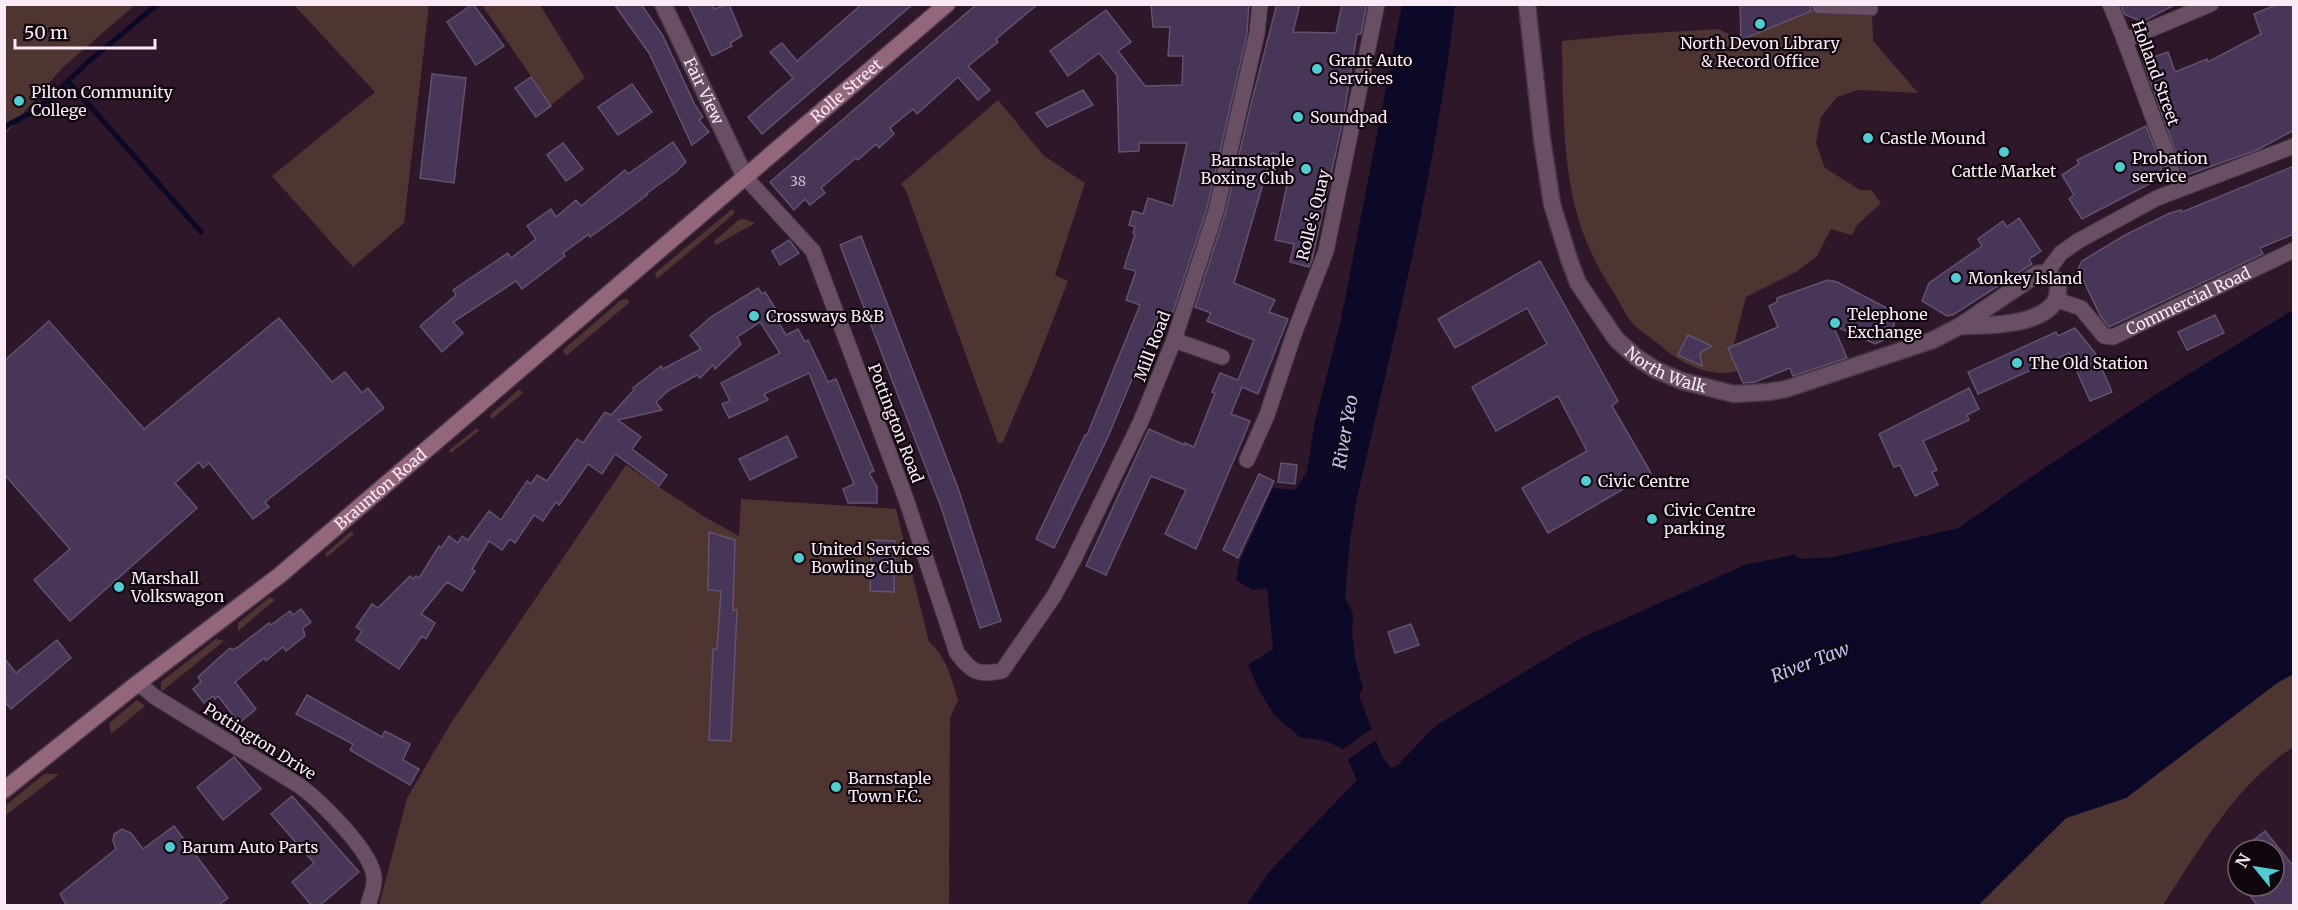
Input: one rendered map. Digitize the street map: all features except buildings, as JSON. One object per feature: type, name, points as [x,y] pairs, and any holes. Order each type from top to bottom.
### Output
[{"type":"main road","name":"Rolle Street","points":[[745,177],[947,4]]},
{"type":"main road","name":"Braunton Road","points":[[4,790],[138,683],[280,575],[745,177]]},
{"type":"street","name":"Fair View","points":[[663,4],[745,177]]},
{"type":"street","name":"Mill Road","points":[[1002,671],[1054,596],[1073,561],[1141,421],[1174,340],[1216,211],[1257,33],[1260,4]]},
{"type":"street","name":"Rolle's Quay","points":[[1247,460],[1267,415],[1294,333],[1326,251],[1377,4]]},
{"type":"street","name":"North Walk","points":[[1527,4],[1542,139],[1552,204],[1578,283],[1616,339],[1636,357],[1656,369],[1682,381],[1734,394],[1768,392],[1828,376],[1933,340],[1960,326],[2030,278],[2046,273]]},
{"type":"street","points":[[1817,4],[1818,8],[1872,10],[1872,4]]},
{"type":"street","name":"Holland Street","points":[[2110,4],[2147,105],[2181,188]]},
{"type":"street","points":[[2125,40],[2211,4]]},
{"type":"street","points":[[1960,326],[1992,326],[2013,323],[2040,314],[2051,308],[2059,292],[2057,280],[2046,273],[2061,253],[2078,241],[2181,188],[2294,146]]},
{"type":"street","name":"Pottington Road","points":[[745,177],[813,251],[906,499],[957,653],[971,670],[983,674],[1002,671]]},
{"type":"street","name":"Commercial Road","points":[[2057,300],[2081,308],[2104,336],[2113,337],[2294,250]]},
{"type":"street","points":[[1174,340],[1222,357]]},
{"type":"street","name":"Pottington Drive","points":[[138,683],[155,697],[319,800],[340,823],[369,862],[374,878],[368,906]]},
{"type":"shaded area","name":"Pilton Community College","points":[[5,4],[135,5],[62,68],[5,134]]},
{"type":"shaded area","points":[[294,5],[429,5],[404,223],[353,267],[272,176],[375,92]]},
{"type":"shaded area","points":[[482,5],[540,5],[585,78],[551,105]]},
{"type":"shaded area","points":[[1818,8],[1872,10],[1873,41],[1918,93],[1858,90],[1837,97],[1821,117],[1816,143],[1825,168],[1860,190],[1871,190],[1881,203],[1857,225],[1852,235],[1831,229],[1817,256],[1796,272],[1746,297],[1731,355],[1737,371],[1717,373],[1697,368],[1669,353],[1633,324],[1591,253],[1579,221],[1568,169],[1564,126],[1562,41],[1718,29],[1741,40]]},
{"type":"shaded area","points":[[998,100],[1044,156],[1085,183],[1055,275],[1068,281],[1003,442],[998,443],[906,191],[901,184]]},
{"type":"shaded area","points":[[732,209],[735,213],[657,279],[655,273]]},
{"type":"shaded area","points":[[744,219],[755,223],[716,245],[714,241],[739,220]]},
{"type":"shaded area","points":[[627,299],[630,302],[566,356],[563,350],[621,300]]},
{"type":"shaded area","points":[[518,390],[523,393],[492,419],[490,415]]},
{"type":"shaded area","points":[[477,428],[479,431],[451,453],[449,450]]},
{"type":"shaded area","points":[[626,465],[703,516],[739,536],[741,499],[896,509],[929,642],[944,661],[958,700],[950,718],[949,905],[379,906],[407,798],[451,723]]},
{"type":"shaded area","points":[[351,531],[354,534],[327,557],[325,554]]},
{"type":"shaded area","points":[[270,597],[275,600],[238,631],[238,623]]},
{"type":"shaded area","points":[[216,639],[224,641],[161,692],[161,682]]},
{"type":"shaded area","points":[[2293,674],[2293,747],[2253,780],[2236,799],[2205,840],[2163,905],[1978,906],[2066,818],[2126,798],[2277,683]]},
{"type":"shaded area","points":[[137,700],[145,706],[111,734],[109,723]]},
{"type":"shaded area","points":[[44,774],[59,774],[5,816],[5,806]]},
{"type":"water","points":[[1402,5],[1455,5],[1426,191],[1357,497],[1350,540],[1345,597],[1353,614],[1355,659],[1363,687],[1359,696],[1382,756],[1391,768],[1397,766],[1435,726],[1579,639],[1745,565],[1793,555],[1801,559],[1834,557],[1959,528],[2158,393],[2293,310],[2293,674],[2277,683],[2126,798],[2066,818],[1978,905],[1246,905],[1270,871],[1357,780],[1343,749],[1326,741],[1300,737],[1274,715],[1248,665],[1273,649],[1267,588],[1252,590],[1236,580],[1239,563],[1273,488],[1295,490],[1307,472],[1315,421],[1341,320]]},
{"type":"pier","points":[[1374,727],[1379,738],[1346,761],[1340,751]]},
{"type":"waterway","points":[[4,129],[46,102],[87,63],[158,4]]},
{"type":"waterway","points":[[68,81],[201,232]]},
{"type":"place","name":"North Devon Library & Record Office","points":[[1760,24]]},
{"type":"place","name":"Grant Auto Services","points":[[1317,69]]},
{"type":"place","name":"Pilton Community College","points":[[19,101]]},
{"type":"place","name":"Soundpad","points":[[1298,117]]},
{"type":"place","name":"Castle Mound","points":[[1868,138]]},
{"type":"place","name":"Cattle Market","points":[[2004,152]]},
{"type":"place","name":"Probation service","points":[[2120,167]]},
{"type":"place","name":"Barnstaple Boxing Club","points":[[1306,169]]},
{"type":"place","name":"Monkey Island","points":[[1956,278]]},
{"type":"place","name":"Crossways B&B","points":[[754,316]]},
{"type":"place","name":"Telephone Exchange","points":[[1835,323]]},
{"type":"place","name":"The Old Station","points":[[2017,363]]},
{"type":"place","name":"Civic Centre","points":[[1586,481]]},
{"type":"place","name":"Civic Centre parking","points":[[1652,519]]},
{"type":"place","name":"United Services Bowling Club","points":[[799,558]]},
{"type":"place","name":"Marshall Volkswagon","points":[[119,587]]},
{"type":"place","name":"Barnstaple Town F.C.","points":[[836,787]]},
{"type":"place","name":"Barum Auto Parts","points":[[170,847]]},
{"type":"water label","name":"River Yeo","points":[[1345,432]]},
{"type":"water label","name":"River Taw","points":[[1810,662]]}]
